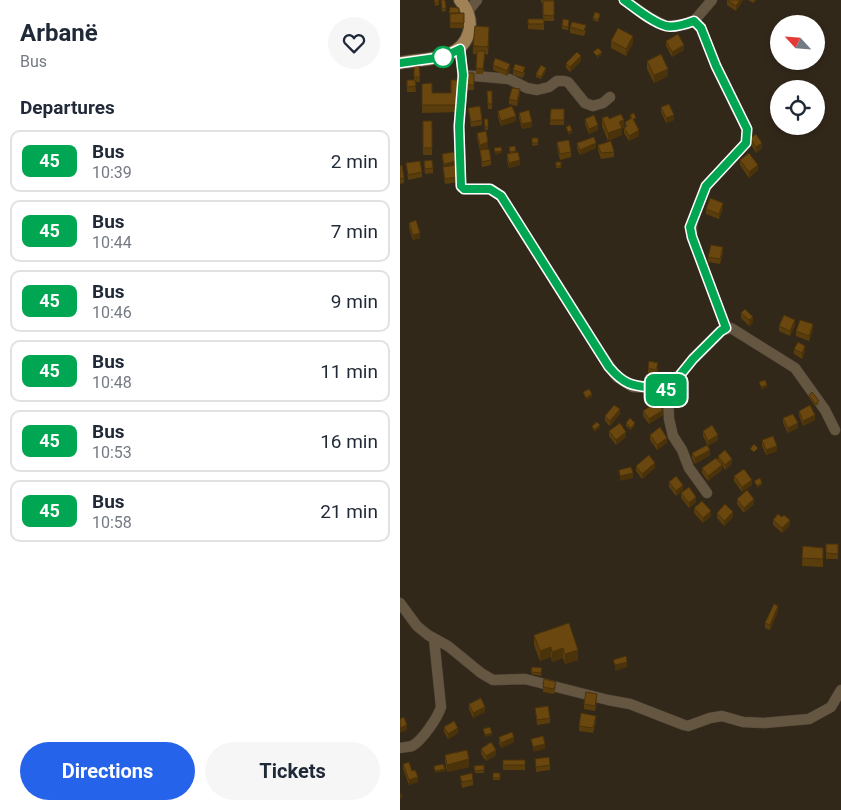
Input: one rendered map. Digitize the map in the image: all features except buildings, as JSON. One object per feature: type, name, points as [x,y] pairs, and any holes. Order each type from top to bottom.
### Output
[{"type":"main road","points":[[400,63],[443,57],[460,49],[467,39],[471,25],[468,11],[460,0]]},
{"type":"street","points":[[468,11],[477,0]]},
{"type":"street","points":[[624,0],[666,26],[682,25],[694,21],[712,0]]},
{"type":"street","points":[[694,21],[701,28],[716,66],[747,129],[746,143],[706,186],[690,227],[726,328]]},
{"type":"street","points":[[460,49],[463,75],[459,126],[461,186],[464,189],[490,189],[501,196],[617,377],[633,386],[668,390]]},
{"type":"street","points":[[463,75],[509,80],[537,90],[549,87],[557,81],[564,81],[568,82],[585,103],[593,106],[603,103],[610,97]]},
{"type":"street","points":[[707,493],[689,468],[682,450],[673,436],[668,419],[668,390],[693,359],[726,328],[731,328],[795,368],[825,410],[835,430]]},
{"type":"street","points":[[400,603],[417,626],[434,639],[448,646],[481,673],[493,680],[525,678],[630,704],[688,726],[722,716],[743,722],[757,723],[810,719],[831,707],[841,690]]},
{"type":"street","points":[[400,748],[412,746],[439,716],[441,707],[434,639]]},
{"type":"bus line","name":"45","points":[[400,63],[443,57],[460,49],[463,75],[459,126],[461,186],[464,189],[490,189],[501,196],[617,377],[633,386],[668,390],[693,359],[726,328],[690,227],[706,186],[746,143],[747,129],[733,97],[716,66],[701,28],[694,21],[677,26],[666,26],[624,0]]}]
